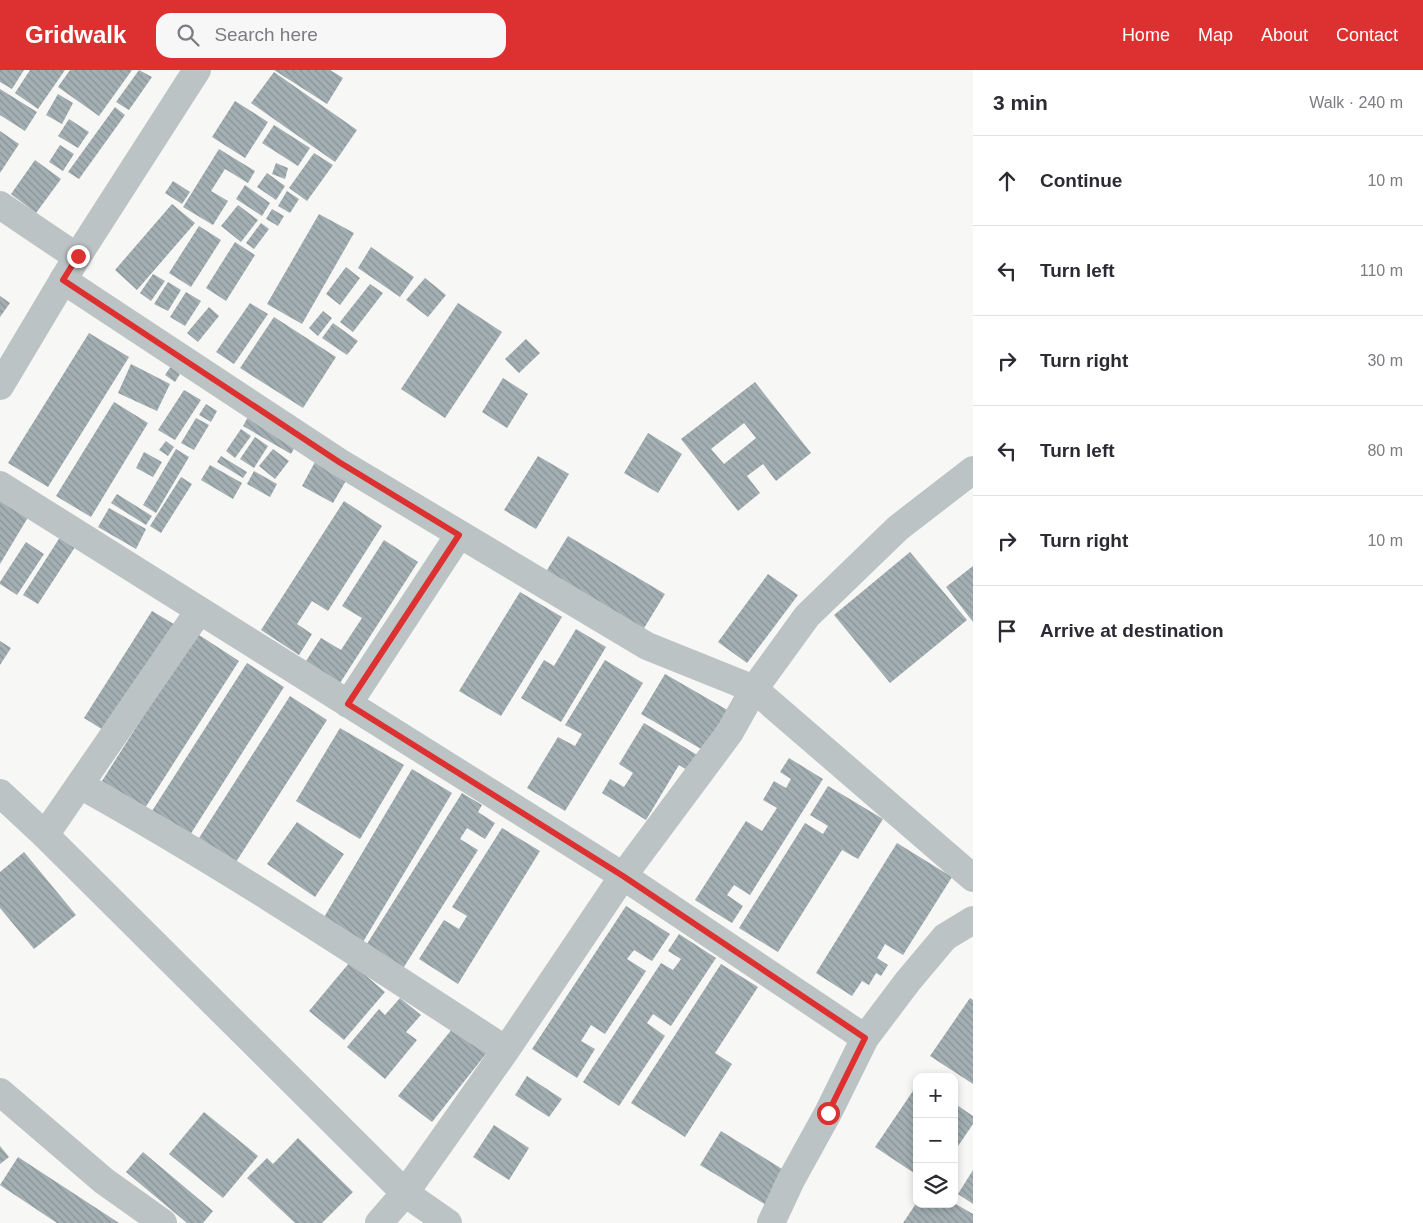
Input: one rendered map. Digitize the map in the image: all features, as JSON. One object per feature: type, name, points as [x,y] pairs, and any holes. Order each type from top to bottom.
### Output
[{"type":"street","points":[[0,386],[63,280],[197,70]]},
{"type":"street","points":[[0,205],[78,256]]},
{"type":"street","points":[[63,280],[339,462],[459,535],[647,646],[754,689],[973,878]]},
{"type":"street","points":[[379,1223],[405,1192],[506,1050],[623,876],[730,732],[754,689],[806,616],[898,528],[973,470]]},
{"type":"street","points":[[0,485],[623,876],[865,1038]]},
{"type":"street","points":[[348,704],[459,535]]},
{"type":"street","points":[[45,835],[198,610]]},
{"type":"street","points":[[80,785],[148,823],[277,901],[506,1050]]},
{"type":"street","points":[[0,793],[45,835],[405,1192],[448,1223]]},
{"type":"street","points":[[771,1223],[791,1180],[828,1113],[865,1038],[908,981],[945,937],[973,920]]},
{"type":"street","points":[[0,1092],[104,1181],[163,1223]]},
{"type":"building","points":[[0,70],[24,70],[12,89],[0,82]]},
{"type":"building","points":[[30,70],[65,70],[38,109],[15,93]]},
{"type":"building","points":[[70,70],[132,70],[99,116],[58,87]]},
{"type":"building","points":[[139,70],[152,77],[129,110],[116,102]]},
{"type":"building","points":[[274,70],[330,70],[343,78],[327,104]]},
{"type":"building","points":[[274,72],[357,130],[335,162],[251,103]]},
{"type":"building","points":[[0,89],[37,112],[25,131],[0,115]]},
{"type":"building","points":[[58,94],[73,103],[62,124],[46,115]]},
{"type":"building","points":[[235,101],[268,122],[245,158],[212,137]]},
{"type":"building","points":[[115,107],[125,115],[79,179],[68,172]]},
{"type":"building","points":[[69,119],[89,132],[78,148],[58,136]]},
{"type":"building","points":[[274,125],[310,148],[298,166],[262,143]]},
{"type":"building","points":[[0,131],[19,144],[0,173]]},
{"type":"building","points":[[60,145],[74,154],[63,171],[49,162]]},
{"type":"building","points":[[219,149],[255,171],[248,183],[225,169],[211,191],[228,201],[213,225],[183,207]]},
{"type":"building","points":[[314,153],[333,165],[307,201],[289,188]]},
{"type":"building","points":[[35,160],[61,179],[36,213],[11,194]]},
{"type":"building","points":[[276,163],[288,168],[285,179],[272,174]]},
{"type":"building","points":[[267,173],[285,186],[276,200],[257,187]]},
{"type":"building","points":[[173,181],[190,192],[182,204],[165,193]]},
{"type":"building","points":[[245,185],[270,203],[262,216],[236,199]]},
{"type":"building","points":[[287,191],[299,199],[290,213],[278,206]]},
{"type":"building","points":[[172,204],[195,223],[137,290],[115,270]]},
{"type":"building","points":[[238,205],[258,220],[241,242],[221,226]]},
{"type":"building","points":[[272,209],[284,216],[278,226],[266,219]]},
{"type":"building","points":[[319,214],[354,233],[302,324],[267,304]]},
{"type":"building","points":[[261,223],[269,229],[254,249],[246,243]]},
{"type":"building","points":[[199,226],[221,240],[191,287],[169,273]]},
{"type":"building","points":[[235,242],[255,255],[226,301],[206,288]]},
{"type":"building","points":[[371,247],[414,277],[400,297],[358,268]]},
{"type":"building","points":[[346,267],[360,278],[340,305],[326,294]]},
{"type":"building","points":[[153,274],[165,281],[151,301],[140,293]]},
{"type":"building","points":[[425,278],[446,295],[428,317],[406,300]]},
{"type":"building","points":[[168,282],[181,290],[168,311],[154,304]]},
{"type":"building","points":[[370,284],[383,293],[353,332],[340,322]]},
{"type":"building","points":[[186,292],[201,301],[185,326],[170,317]]},
{"type":"building","points":[[0,296],[10,303],[0,317]]},
{"type":"building","points":[[250,303],[268,314],[234,364],[216,352]]},
{"type":"building","points":[[458,303],[502,332],[445,418],[401,389]]},
{"type":"building","points":[[209,307],[219,316],[198,342],[187,333]]},
{"type":"building","points":[[323,311],[332,318],[318,336],[309,328]]},
{"type":"building","points":[[274,317],[336,357],[303,408],[240,368]]},
{"type":"building","points":[[333,323],[358,341],[347,355],[322,338]]},
{"type":"building","points":[[89,333],[129,357],[48,487],[8,463]]},
{"type":"building","points":[[526,339],[540,353],[519,373],[505,359]]},
{"type":"building","points":[[131,364],[170,384],[157,411],[118,393]]},
{"type":"building","points":[[171,366],[180,374],[175,382],[165,375]]},
{"type":"building","points":[[503,378],[528,394],[507,428],[482,412]]},
{"type":"building","points":[[755,382],[811,453],[776,481],[763,464],[747,476],[760,493],[738,511],[681,439]],"holes":[[[744,423],[756,438],[724,464],[711,449]]]},
{"type":"building","points":[[184,390],[201,400],[175,440],[158,430]]},
{"type":"building","points":[[114,402],[148,423],[91,517],[56,496]]},
{"type":"building","points":[[206,404],[217,411],[211,422],[199,415]]},
{"type":"building","points":[[249,415],[297,443],[291,454],[243,426]]},
{"type":"building","points":[[196,418],[209,425],[194,450],[181,443]]},
{"type":"building","points":[[241,429],[251,436],[235,458],[226,451]]},
{"type":"building","points":[[648,433],[682,454],[658,493],[624,473]]},
{"type":"building","points":[[255,437],[268,446],[254,468],[240,459]]},
{"type":"building","points":[[166,441],[174,447],[168,456],[159,450]]},
{"type":"building","points":[[176,449],[189,457],[156,513],[143,505]]},
{"type":"building","points":[[273,449],[289,461],[275,479],[259,466]]},
{"type":"building","points":[[144,452],[162,462],[153,477],[136,468]]},
{"type":"building","points":[[221,456],[247,472],[243,478],[217,462]]},
{"type":"building","points":[[538,456],[569,474],[536,529],[504,510]]},
{"type":"building","points":[[315,462],[347,479],[333,503],[302,486]]},
{"type":"building","points":[[210,465],[242,483],[233,499],[201,480]]},
{"type":"building","points":[[254,471],[277,484],[270,497],[247,484]]},
{"type":"building","points":[[181,477],[192,484],[161,533],[150,526]]},
{"type":"building","points":[[117,494],[152,516],[146,525],[111,503]]},
{"type":"building","points":[[0,496],[30,514],[0,564]]},
{"type":"building","points":[[344,501],[382,526],[328,611],[312,601],[297,624],[312,634],[299,655],[261,630]]},
{"type":"building","points":[[109,508],[146,529],[136,549],[98,527]]},
{"type":"building","points":[[62,534],[77,544],[38,604],[23,595]]},
{"type":"building","points":[[568,536],[665,594],[641,633],[544,575]]},
{"type":"building","points":[[384,540],[418,562],[340,683],[306,661],[321,638],[341,650],[362,618],[342,606]]},
{"type":"building","points":[[26,542],[44,554],[17,595],[0,584],[0,582]]},
{"type":"building","points":[[910,552],[967,620],[890,683],[834,615]]},
{"type":"building","points":[[973,566],[973,622],[946,587]]},
{"type":"building","points":[[768,574],[798,595],[747,663],[718,642]]},
{"type":"building","points":[[520,592],[562,617],[501,716],[459,691]]},
{"type":"building","points":[[152,611],[177,626],[108,733],[84,718]]},
{"type":"building","points":[[576,629],[606,647],[561,722],[521,698],[544,660],[554,666]]},
{"type":"building","points":[[196,633],[239,661],[145,808],[102,781]]},
{"type":"building","points":[[0,641],[11,648],[0,665]]},
{"type":"building","points":[[605,660],[643,683],[565,811],[527,788],[558,737],[575,746],[582,734],[565,725]]},
{"type":"building","points":[[247,663],[284,687],[190,835],[152,811]]},
{"type":"building","points":[[665,674],[731,712],[708,753],[641,714]]},
{"type":"building","points":[[290,696],[327,720],[236,862],[199,838]]},
{"type":"building","points":[[644,723],[704,759],[695,775],[679,765],[646,820],[602,793],[610,779],[624,787],[633,773],[619,764]]},
{"type":"building","points":[[340,728],[404,765],[360,839],[296,801]]},
{"type":"building","points":[[789,758],[823,779],[750,895],[734,885],[727,895],[743,906],[732,923],[695,900],[746,821],[762,831],[777,808],[763,800],[774,781],[786,788],[791,779],[780,772]]},
{"type":"building","points":[[412,769],[452,793],[363,942],[323,919]]},
{"type":"building","points":[[828,786],[883,819],[858,859],[842,850],[778,952],[739,928],[805,823],[823,834],[828,826],[810,815]]},
{"type":"building","points":[[462,793],[482,805],[478,812],[495,823],[485,839],[467,828],[460,839],[478,850],[402,970],[365,947]]},
{"type":"building","points":[[297,822],[344,854],[315,897],[267,864]]},
{"type":"building","points":[[502,828],[540,851],[458,984],[419,959],[444,920],[459,929],[467,916],[452,907]]},
{"type":"building","points":[[897,843],[952,877],[903,955],[885,944],[877,958],[888,965],[881,976],[876,973],[869,985],[862,981],[852,996],[816,973]]},
{"type":"building","points":[[24,852],[76,915],[34,949],[0,908],[0,872]]},
{"type":"building","points":[[626,906],[670,934],[652,961],[634,950],[627,959],[646,971],[605,1034],[591,1025],[581,1041],[595,1049],[577,1078],[532,1049]]},
{"type":"building","points":[[679,934],[716,958],[671,1026],[653,1014],[647,1023],[665,1036],[619,1106],[583,1082],[661,963],[673,970],[681,959],[668,951]]},
{"type":"building","points":[[350,962],[385,992],[344,1040],[309,1011]]},
{"type":"building","points":[[721,964],[758,987],[715,1053],[732,1064],[685,1137],[631,1103]]},
{"type":"building","points":[[400,998],[421,1015],[406,1032],[417,1040],[385,1079],[347,1047],[379,1009],[385,1015]]},
{"type":"building","points":[[970,998],[973,1000],[973,1084],[930,1056]]},
{"type":"building","points":[[457,1023],[489,1050],[432,1122],[398,1096]]},
{"type":"building","points":[[527,1076],[562,1099],[549,1117],[515,1095]]},
{"type":"building","points":[[913,1091],[913,1172],[875,1147]]},
{"type":"building","points":[[958,1106],[973,1116],[973,1124],[958,1146]]},
{"type":"building","points":[[204,1112],[258,1156],[223,1198],[169,1154]]},
{"type":"building","points":[[494,1125],[529,1148],[509,1180],[473,1157]]},
{"type":"building","points":[[721,1131],[787,1172],[766,1205],[700,1165]]},
{"type":"building","points":[[298,1138],[353,1192],[322,1223],[295,1223],[247,1178],[267,1158],[273,1164]]},
{"type":"building","points":[[0,1146],[9,1157],[0,1164]]},
{"type":"building","points":[[143,1152],[213,1211],[203,1223],[187,1223],[126,1172]]},
{"type":"building","points":[[18,1157],[119,1223],[57,1223],[0,1185]]},
{"type":"building","points":[[973,1170],[973,1204],[958,1194]]},
{"type":"building","points":[[958,1205],[973,1214],[973,1223],[903,1223],[913,1208],[958,1208]]},
{"type":"route","points":[[78,256],[63,280],[339,462],[459,535],[348,704],[623,876],[865,1038],[828,1113]]}]
